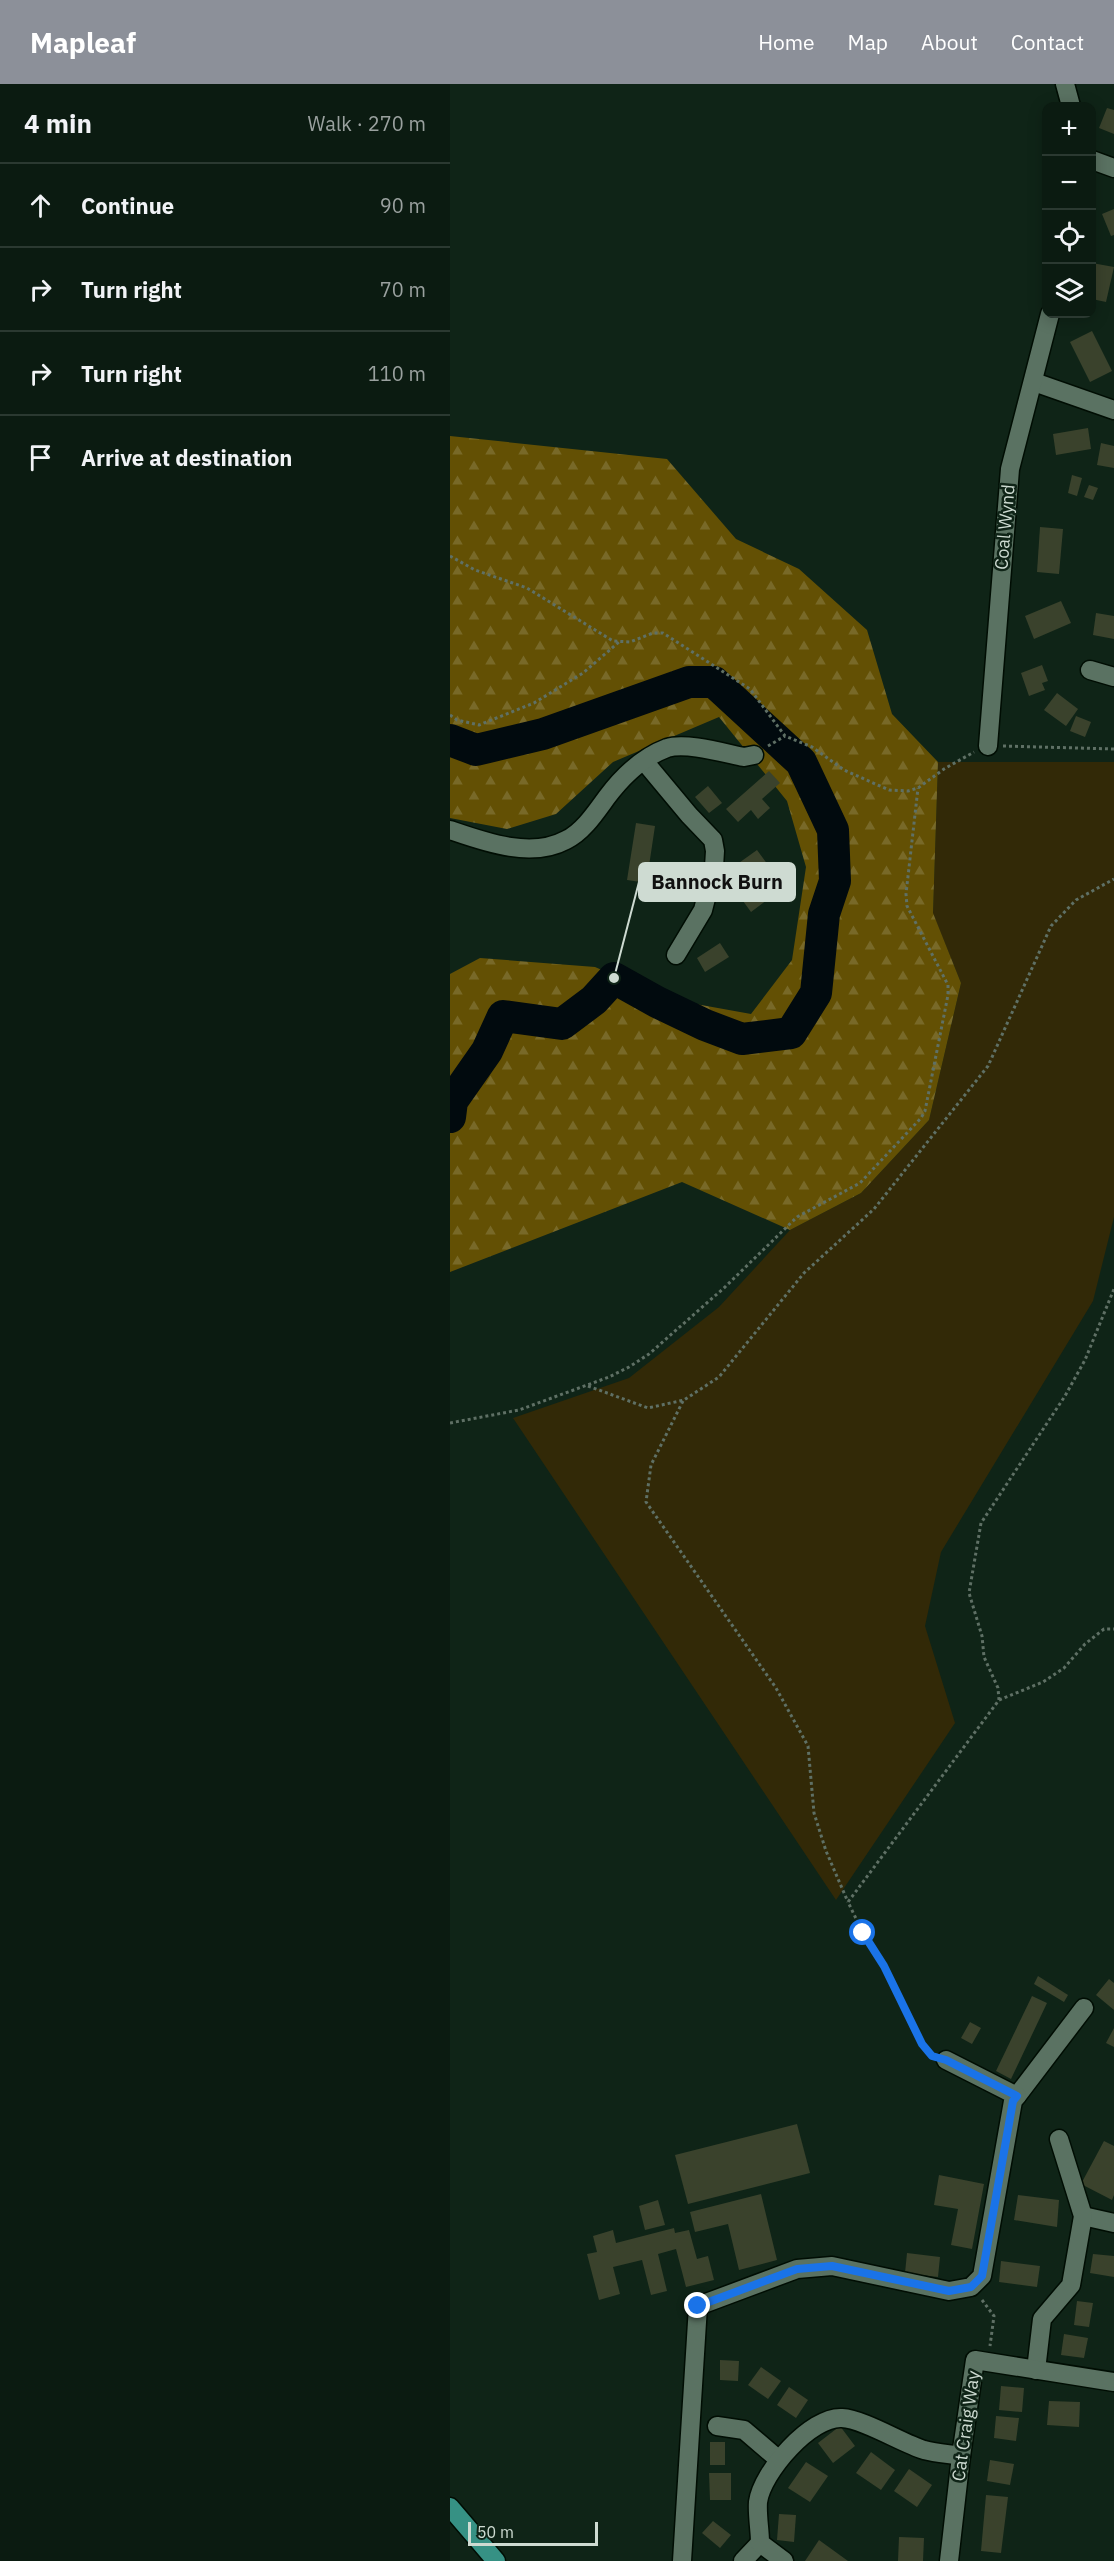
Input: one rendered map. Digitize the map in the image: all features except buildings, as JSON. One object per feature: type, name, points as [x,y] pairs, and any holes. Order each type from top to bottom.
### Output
[{"type":"main road","points":[[450,2507],[496,2561]]},
{"type":"street","points":[[1065,84],[1070,102]]},
{"type":"street","points":[[1096,161],[1114,168]]},
{"type":"street","name":"Coal Wynd","points":[[988,746],[1010,469],[1035,382],[1049,318]]},
{"type":"street","points":[[1035,382],[1114,410]]},
{"type":"street","points":[[1090,670],[1114,677]]},
{"type":"street","points":[[450,830],[490,844],[536,848],[567,840],[583,826],[616,784],[644,761],[668,748],[683,747],[744,757],[754,755]]},
{"type":"street","points":[[644,761],[713,840],[714,867],[703,910],[676,955]]},
{"type":"street","points":[[682,2561],[698,2306],[797,2269],[832,2266],[949,2291],[971,2287],[982,2276],[1013,2101],[1084,2008]]},
{"type":"street","points":[[946,2060],[1017,2096]]},
{"type":"street","points":[[1036,2370],[1042,2319],[1071,2285],[1083,2216],[1059,2139]]},
{"type":"street","points":[[1083,2216],[1114,2223]]},
{"type":"street","name":"Cat Craig Way","points":[[949,2561],[975,2360],[1114,2382]]},
{"type":"street","points":[[743,2561],[760,2543],[758,2502],[763,2484],[778,2459],[809,2432],[825,2423],[842,2418],[924,2450],[961,2456]]},
{"type":"street","points":[[717,2426],[744,2430],[778,2459]]},
{"type":"street","points":[[760,2543],[784,2561]]},
{"type":"path","points":[[450,556],[475,570],[527,588],[613,641],[630,642],[652,633],[663,633],[750,689],[785,736],[812,747],[844,770],[888,790]]},
{"type":"path","points":[[450,715],[457,720],[479,725],[534,704],[583,673],[620,641]]},
{"type":"path","points":[[450,1423],[519,1410],[609,1377],[649,1354],[725,1287],[796,1217],[860,1183],[921,1118],[927,1100],[948,985],[907,906],[906,894],[918,788]]},
{"type":"path","points":[[586,1386],[648,1408],[684,1400],[719,1377],[804,1273],[874,1209],[988,1066],[1051,927],[1076,900],[1114,879]]},
{"type":"path","points":[[999,1700],[998,1688],[984,1657],[982,1635],[969,1593],[981,1523],[1065,1396],[1084,1360],[1114,1289]]},
{"type":"path","points":[[684,1400],[651,1465],[646,1502],[776,1688],[808,1746],[814,1813],[826,1851],[848,1902],[863,1933],[884,1966],[922,2044],[932,2056],[946,2060]]},
{"type":"path","points":[[848,1902],[999,1700],[1043,1682],[1064,1668],[1086,1644],[1104,1629],[1114,1629]]},
{"type":"path","points":[[971,2287],[994,2316],[988,2362]]},
{"type":"shaded area","points":[[938,762],[1114,762],[1114,1217],[1093,1301],[941,1552],[925,1626],[955,1723],[836,1900],[513,1418],[629,1378],[719,1307],[790,1230],[861,1193],[929,1120],[961,983],[933,914]]},
{"type":"green space","points":[[450,436],[667,459],[736,539],[799,569],[867,630],[892,714],[938,762],[933,913],[961,983],[929,1120],[861,1193],[790,1230],[682,1182],[450,1272],[450,974],[480,958],[595,967],[668,999],[751,1014],[792,960],[806,867],[787,801],[719,717],[613,762],[556,814],[507,829],[450,818]]},
{"type":"waterway","points":[[450,740],[476,750],[543,734],[689,682],[714,682],[801,762],[833,830],[835,881],[824,914],[816,993],[791,1033],[742,1039],[705,1025],[614,978],[594,1000],[562,1024],[503,1016],[487,1051],[452,1101],[450,1117]]},
{"type":"place","name":"Bannock Burn","points":[[614,978]]},
{"type":"route","points":[[698,2306],[797,2269],[832,2266],[949,2291],[971,2287],[982,2276],[1013,2101],[1017,2096],[946,2060],[932,2056],[922,2044],[884,1966],[863,1933]]}]
